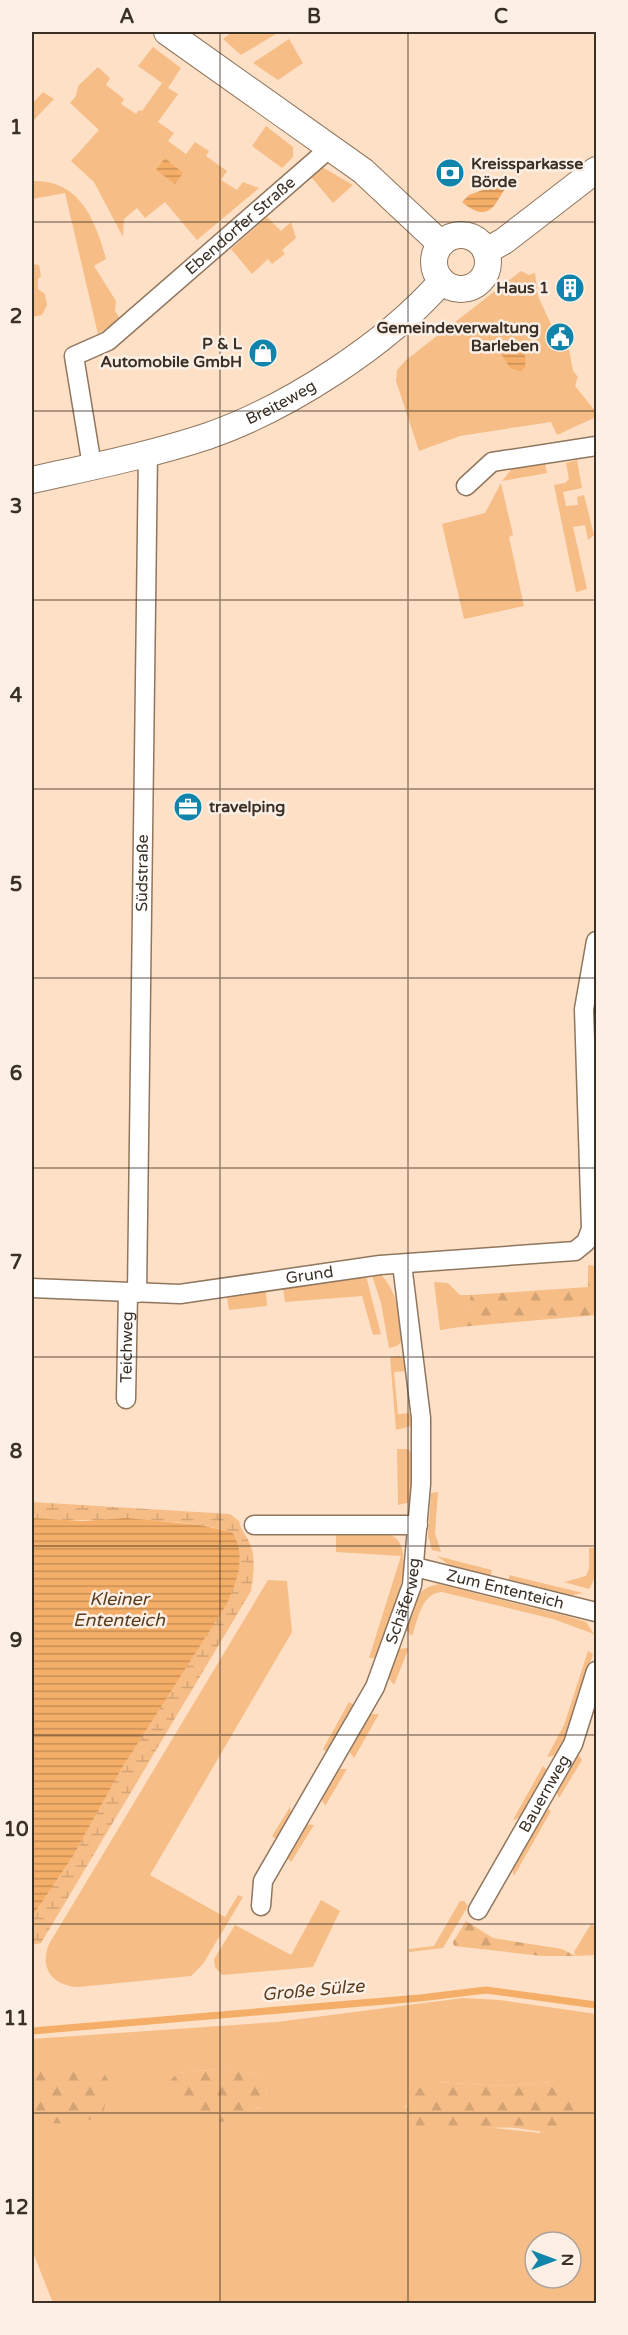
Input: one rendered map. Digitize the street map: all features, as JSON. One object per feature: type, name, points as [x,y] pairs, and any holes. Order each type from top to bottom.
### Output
[{"type":"street","points":[[167,32],[331,147],[397,200],[441,244]]},
{"type":"street","name":"Ebendorfer Straße","points":[[92,466],[74,356],[108,341],[331,147]]},
{"type":"street","points":[[486,251],[504,241],[597,170]]},
{"type":"street","points":[[456,236],[465,236],[481,244],[486,251],[488,269],[477,285],[459,289],[442,281],[434,263],[441,244],[456,236]]},
{"type":"street","name":"Breiteweg","points":[[32,480],[148,452],[227,429],[305,389],[400,322],[442,281]]},
{"type":"street","points":[[466,486],[492,462],[597,446]]},
{"type":"street","name":"Südstraße","points":[[132,1293],[148,452]]},
{"type":"street","name":"Grund","points":[[32,1288],[132,1293],[202,1292],[402,1264],[575,1251],[586,1242],[591,1229],[584,1009],[597,941]]},
{"type":"street","name":"Schäferweg","points":[[261,1906],[263,1881],[375,1687],[411,1585],[415,1567],[422,1473],[421,1418],[402,1264]]},
{"type":"street","name":"Teichweg","points":[[126,1399],[132,1293]]},
{"type":"street","points":[[254,1525],[418,1525]]},
{"type":"street","name":"Zum Ententeich","points":[[415,1567],[597,1612]]},
{"type":"street","name":"Bauernweg","points":[[478,1910],[573,1744],[597,1671]]},
{"type":"green space","points":[[232,32],[279,32],[241,55],[223,39]]},
{"type":"green space","points":[[289,39],[303,63],[278,80],[253,63]]},
{"type":"green space","points":[[153,47],[181,68],[168,88],[178,94],[158,122],[174,133],[168,141],[186,154],[195,142],[209,151],[206,156],[227,171],[221,180],[237,190],[243,182],[259,188],[197,240],[165,202],[145,218],[137,208],[124,219],[123,237],[94,182],[71,161],[99,130],[70,103],[76,96],[78,86],[98,67],[110,78],[106,85],[124,99],[121,104],[136,114],[139,110],[142,111],[162,83],[138,66]]},
{"type":"green space","points":[[43,92],[54,99],[32,122],[32,104]]},
{"type":"green space","points":[[266,126],[293,147],[293,157],[282,168],[252,146]]},
{"type":"green space","points":[[322,167],[353,185],[333,203],[311,177]]},
{"type":"green space","points":[[32,181],[48,182],[62,187],[83,204],[90,216],[106,259],[94,266],[116,301],[115,311],[120,319],[98,334],[65,193],[32,199]]},
{"type":"green space","points":[[267,217],[281,231],[291,222],[296,238],[282,250],[285,254],[272,264],[268,259],[252,274],[231,249]]},
{"type":"green space","points":[[32,264],[39,265],[41,276],[38,279],[38,289],[45,294],[47,305],[42,315],[32,317]]},
{"type":"green space","points":[[521,271],[529,275],[535,273],[538,296],[559,342],[568,344],[573,371],[578,377],[575,386],[596,412],[596,417],[557,435],[551,422],[460,436],[419,451],[396,381],[397,370],[406,360]]},
{"type":"green space","points":[[544,460],[547,473],[502,481],[514,466]]},
{"type":"green space","points":[[577,460],[582,488],[563,492],[566,506],[578,505],[577,497],[584,495],[594,535],[588,540],[585,525],[573,527],[587,589],[576,592],[554,485],[565,483],[569,479],[566,463]]},
{"type":"green space","points":[[501,483],[513,535],[509,537],[524,606],[464,619],[442,524],[485,513]]},
{"type":"green space","points":[[588,1265],[596,1266],[596,1315],[460,1327],[460,1314],[468,1306],[471,1295],[588,1287]]},
{"type":"green space","points":[[380,1274],[394,1296],[403,1340],[397,1346],[389,1348],[381,1303],[372,1275]]},
{"type":"green space","points":[[366,1276],[381,1334],[373,1335],[362,1296],[285,1302],[283,1288]]},
{"type":"green space","points":[[434,1282],[448,1283],[460,1295],[471,1295],[468,1306],[460,1314],[460,1327],[440,1330]]},
{"type":"green space","points":[[266,1291],[267,1306],[229,1310],[227,1297]]},
{"type":"green space","points":[[399,1356],[406,1360],[406,1371],[394,1372],[398,1414],[411,1413],[411,1426],[396,1430],[390,1357]]},
{"type":"green space","points":[[397,1449],[408,1449],[413,1466],[411,1502],[398,1505]]},
{"type":"green space","points":[[438,1492],[435,1533],[441,1552],[432,1550],[428,1535],[431,1493]]},
{"type":"green space","points":[[32,1502],[230,1514],[239,1521],[253,1552],[254,1563],[251,1591],[41,1943],[32,1945],[32,1917],[73,1856],[122,1768],[198,1648],[232,1532],[164,1521],[48,1519],[32,1541]]},
{"type":"green space","points":[[336,1533],[387,1534],[398,1541],[403,1554],[400,1590],[377,1658],[369,1658],[401,1556],[336,1552]]},
{"type":"green space","points":[[589,1548],[595,1548],[595,1574],[589,1589],[564,1582],[586,1576],[589,1568]]},
{"type":"green space","points":[[437,1556],[492,1570],[490,1577],[450,1566]]},
{"type":"green space","points":[[509,1575],[583,1593],[568,1596],[509,1582]]},
{"type":"green space","points":[[268,1580],[287,1581],[292,1632],[150,1875],[225,1917],[238,1895],[243,1897],[203,1964],[191,1976],[78,1987],[55,1980],[47,1968],[46,1953],[49,1944]]},
{"type":"green space","points":[[439,1584],[586,1622],[594,1634],[553,1619],[442,1592],[429,1597],[425,1602],[412,1636],[405,1629],[415,1600],[430,1586]]},
{"type":"green space","points":[[408,1648],[394,1685],[387,1676],[398,1649]]},
{"type":"green space","points":[[588,1651],[593,1654],[572,1722],[557,1755],[547,1757],[564,1725]]},
{"type":"green space","points":[[349,1702],[354,1705],[327,1752],[323,1749]]},
{"type":"green space","points":[[369,1714],[379,1714],[354,1758],[349,1751]]},
{"type":"green space","points":[[578,1754],[582,1760],[559,1798],[555,1789]]},
{"type":"green space","points":[[543,1766],[546,1774],[521,1817],[513,1820]]},
{"type":"green space","points":[[338,1769],[347,1769],[325,1806],[321,1798]]},
{"type":"green space","points":[[290,1807],[291,1814],[277,1839],[272,1836]]},
{"type":"green space","points":[[545,1807],[551,1811],[514,1876],[511,1864]]},
{"type":"green space","points":[[305,1824],[314,1825],[291,1862],[286,1856]]},
{"type":"green space","points":[[321,1900],[340,1911],[313,1967],[222,1975],[215,1967],[214,1959],[235,1925],[291,1955]]},
{"type":"green space","points":[[460,1901],[464,1901],[468,1906],[443,1948],[409,1952],[409,1949],[434,1946]]},
{"type":"green space","points":[[466,1921],[493,1938],[562,1949],[576,1956],[542,1956],[454,1946],[453,1942]]},
{"type":"green space","points":[[591,1924],[596,1927],[596,1955],[576,1956],[574,1952]]},
{"type":"green space","points":[[463,1998],[500,2000],[596,2014],[596,2303],[53,2303],[32,2250],[32,2039],[277,2022]],"holes":[[[229,2068],[250,2071],[262,2080],[267,2094],[259,2108],[224,2122],[177,2073]],[[436,2082],[504,2086],[551,2082],[540,2133],[410,2119],[405,2106]]]},
{"type":"green space","points":[[84,2065],[102,2070],[110,2083],[103,2114],[78,2122],[32,2123],[32,2072]]},
{"type":"green space","points":[[229,2068],[245,2070],[258,2075],[265,2085],[266,2102],[252,2112],[223,2122],[196,2119],[175,2099],[168,2083],[177,2073]]},
{"type":"green space","points":[[436,2082],[504,2086],[551,2082],[573,2091],[584,2100],[584,2118],[557,2130],[546,2131],[504,2127],[448,2132],[421,2128],[412,2121],[407,2110],[407,2093]]},
{"type":"water","points":[[165,158],[183,173],[175,184],[156,170]]},
{"type":"water","points":[[510,180],[511,183],[494,206],[488,210],[482,212],[473,210],[462,202],[469,195]]},
{"type":"water","points":[[512,337],[519,343],[525,354],[525,367],[521,371],[510,368],[502,355],[502,343]]},
{"type":"water","name":"Kleiner Ententeich","points":[[32,1518],[83,1521],[126,1518],[200,1525],[232,1532],[240,1560],[237,1578],[226,1605],[122,1768],[73,1856],[32,1917]]},
{"type":"waterway","name":"Große Sülze","points":[[32,2031],[420,1998],[486,1990],[596,2005]]},
{"type":"place","name":"Kreissparkasse Börde","points":[[450,173]]},
{"type":"place","name":"Haus 1","points":[[570,288]]},
{"type":"place","name":"Gemeindeverwaltung Barleben","points":[[560,337]]},
{"type":"place","name":"P & L Automobile GmbH","points":[[263,353]]},
{"type":"place","name":"travelping","points":[[188,807]]}]
